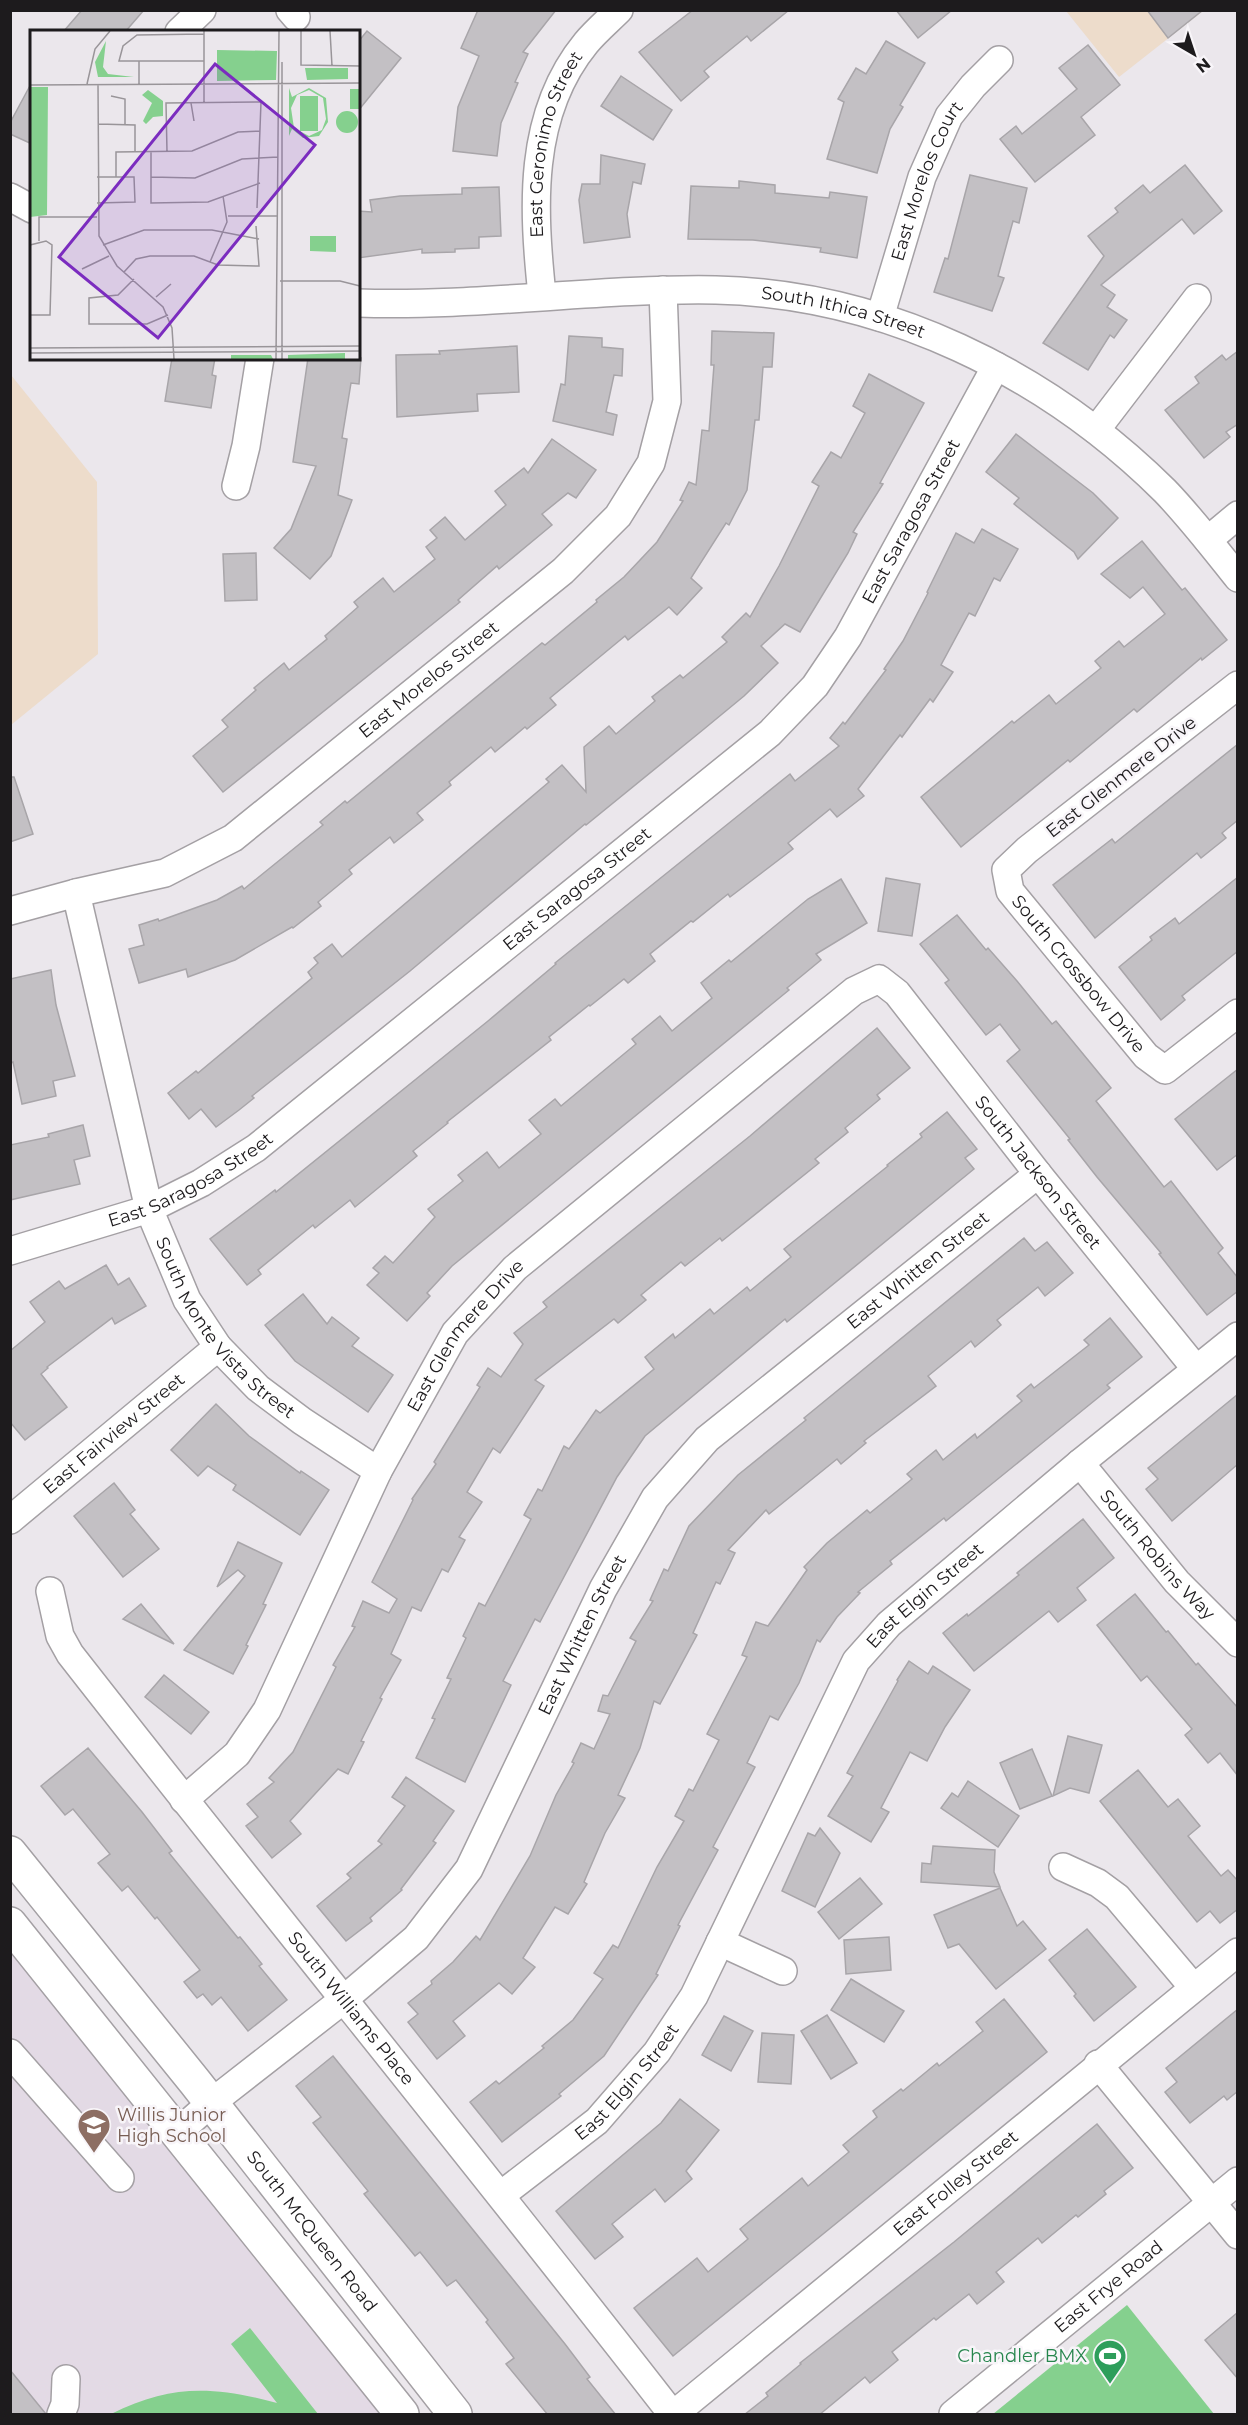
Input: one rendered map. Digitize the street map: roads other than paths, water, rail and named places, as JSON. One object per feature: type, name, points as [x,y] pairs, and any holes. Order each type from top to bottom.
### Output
[{"type":"main road","name":"South McQueen Road","points":[[10,1853],[211,2103],[455,2415]]},
{"type":"main road","points":[[10,1924],[402,2415]]},
{"type":"street","points":[[181,30],[201,10]]},
{"type":"street","name":"East Geronimo Street","points":[[542,295],[535,204],[537,163],[548,113],[566,75],[586,43],[619,10]]},
{"type":"street","name":"East Morelos Court","points":[[880,317],[922,177],[949,116],[973,86],[999,60]]},
{"type":"street","points":[[10,196],[30,208]]},
{"type":"street","name":"South Ithica Street","points":[[360,303],[435,302],[663,290],[760,292],[880,317],[918,330],[996,366],[1032,386],[1096,430],[1166,492],[1238,578]]},
{"type":"street","name":"East Morelos Street","points":[[10,911],[165,873],[233,838],[563,571],[618,516],[651,463],[667,401],[663,290]]},
{"type":"street","points":[[1096,430],[1197,298]]},
{"type":"street","points":[[236,486],[246,446],[260,360]]},
{"type":"street","name":"East Saragosa Street","points":[[10,1251],[149,1209],[201,1183],[256,1148],[770,733],[815,686],[848,637],[996,366]]},
{"type":"street","points":[[1208,540],[1238,515]]},
{"type":"street","name":"East Glenmere Drive","points":[[1006,870],[1036,843],[1238,685]]},
{"type":"street","name":"South Crossbow Drive","points":[[1006,870],[1010,891],[1146,1056],[1165,1070],[1238,1013]]},
{"type":"street","name":"South Monte Vista Street","points":[[76,893],[149,1209],[187,1300],[218,1347],[258,1388],[302,1421],[378,1471]]},
{"type":"street","name":"East Glenmere Drive","points":[[184,1800],[237,1754],[267,1710],[378,1471],[455,1333],[515,1268],[854,991],[879,979]]},
{"type":"street","name":"South Jackson Street","points":[[879,979],[897,993],[1038,1174],[1196,1369]]},
{"type":"street","name":"East Whitten Street","points":[[176,2134],[211,2103],[343,2000],[416,1938],[469,1869],[603,1589],[655,1498],[707,1439],[1038,1174]]},
{"type":"street","name":"East Elgin Street","points":[[501,2195],[597,2121],[657,2052],[694,1996],[856,1661],[889,1624],[1080,1463],[1238,1336]]},
{"type":"street","name":"East Fairview Street","points":[[10,1520],[218,1347]]},
{"type":"street","name":"South Robins Way","points":[[1080,1463],[1177,1582],[1238,1644]]},
{"type":"street","name":"South Williams Place","points":[[50,1591],[60,1636],[70,1654],[343,2000],[501,2195],[673,2415]]},
{"type":"street","points":[[1063,1866],[1098,1883],[1117,1897],[1193,1987]]},
{"type":"street","points":[[720,1942],[783,1971]]},
{"type":"street","name":"East Folley Street","points":[[673,2415],[1098,2064],[1238,1952]]},
{"type":"street","points":[[10,2053],[120,2178]]},
{"type":"street","points":[[1098,2064],[1238,2235]]},
{"type":"street","name":"East Frye Road","points":[[953,2415],[1238,2181]]},
{"type":"street","points":[[61,2415],[65,2404],[66,2379]]},
{"type":"place","name":"Willis Junior High School","points":[[94,2154]]},
{"type":"place","name":"Chandler BMX","points":[[1110,2385]]}]
